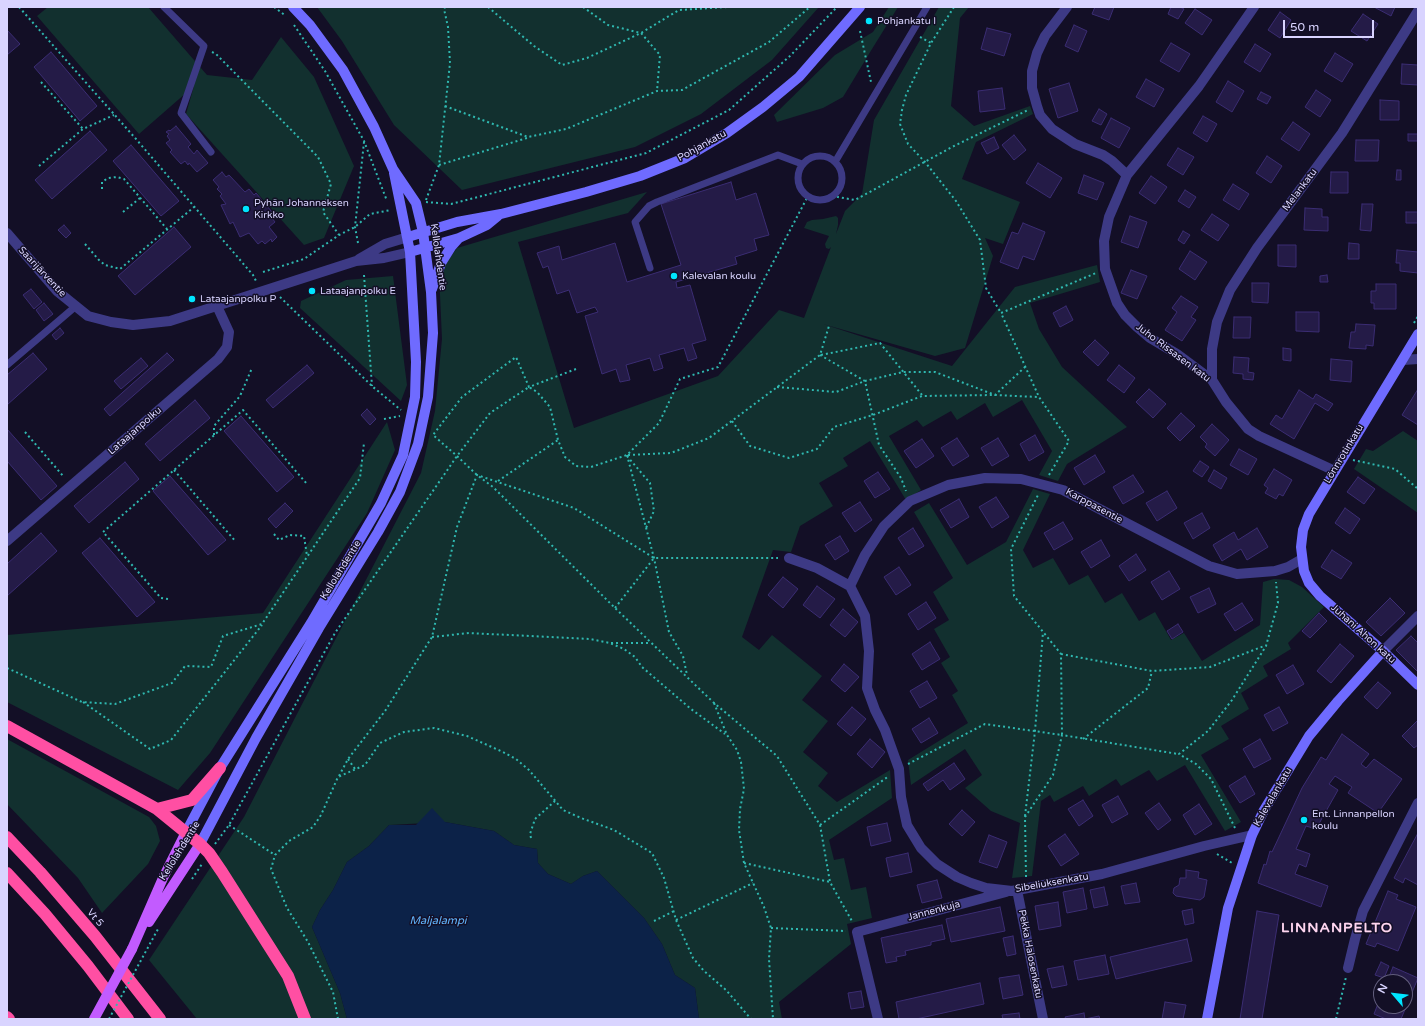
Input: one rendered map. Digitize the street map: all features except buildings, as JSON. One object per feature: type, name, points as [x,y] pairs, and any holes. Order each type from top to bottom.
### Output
[{"type":"highway","points":[[7,726],[157,809],[200,844],[209,853],[288,976],[306,1019]]},
{"type":"highway","points":[[157,809],[192,800],[220,768]]},
{"type":"highway","name":"Vt 5","points":[[7,837],[40,872],[95,936],[160,1019]]},
{"type":"highway","points":[[7,873],[45,914],[88,966],[128,1019]]},
{"type":"main road","name":"Kellolahdentie","points":[[132,949],[163,878],[220,768],[311,622],[382,504],[403,455],[415,397],[416,362],[410,252],[393,169],[374,127],[343,70],[310,25],[293,7]]},
{"type":"main road","name":"Pohjankatu","points":[[408,237],[457,222],[501,214],[640,176],[690,154],[727,133],[757,112],[799,77],[860,7]]},
{"type":"main road","name":"Kellolahdentie","points":[[94,1019],[132,949],[200,844],[256,738],[319,628],[378,532],[400,492],[418,444],[428,397],[433,334],[431,292],[423,232],[421,203],[393,169]]},
{"type":"main road","name":"Pohjankatu","points":[[410,252],[459,238],[487,225],[501,214]]},
{"type":"main road","points":[[431,292],[441,262],[459,238]]},
{"type":"main road","name":"Lönnrotinkatu","points":[[1309,583],[1304,571],[1301,547],[1303,530],[1309,514],[1418,334]]},
{"type":"main road","name":"Juhani Ahon katu","points":[[1309,583],[1320,596],[1383,651],[1418,685]]},
{"type":"main road","name":"Kalevalankatu","points":[[1207,1019],[1228,908],[1252,835],[1264,810],[1309,736],[1383,651]]},
{"type":"street","points":[[1067,7],[1046,36],[1037,53],[1032,71],[1032,88],[1040,115],[1052,129],[1075,144],[1112,160],[1127,174]]},
{"type":"street","name":"Juho Rissasen katu","points":[[1254,7],[1199,86],[1127,174],[1110,217],[1104,241],[1105,269],[1117,303],[1125,315],[1150,338],[1177,354],[1212,380],[1226,402],[1248,429],[1260,436],[1335,470]]},
{"type":"street","name":"Melankatu","points":[[1212,380],[1212,349],[1218,322],[1230,290],[1257,248],[1342,133],[1418,11]]},
{"type":"street","name":"Saarijärventie","points":[[7,233],[57,291],[88,316],[111,322],[133,325],[170,321],[356,261]]},
{"type":"street","points":[[356,261],[385,244],[408,237]]},
{"type":"street","points":[[356,261],[384,258],[410,252]]},
{"type":"street","name":"Lataajanpolku","points":[[7,541],[218,359],[227,347],[229,332],[217,306]]},
{"type":"street","points":[[1402,360],[1418,359]]},
{"type":"street","name":"Karppasentie","points":[[850,586],[864,555],[884,526],[910,501],[948,485],[985,478],[1021,479],[1062,490],[1209,566],[1237,574],[1275,571],[1288,567],[1302,559]]},
{"type":"street","points":[[789,558],[817,568],[850,586]]},
{"type":"street","name":"Sibeliuksenkatu","points":[[850,586],[865,616],[869,651],[867,688],[875,710],[885,730],[899,769],[903,811],[907,825],[921,848],[937,864],[957,877],[986,888],[1018,890],[1102,874],[1204,846],[1252,835]]},
{"type":"street","name":"Kalevalankatu","points":[[1383,651],[1418,616]]},
{"type":"street","points":[[1348,968],[1354,939],[1363,911],[1418,803]]},
{"type":"street","name":"Jannenkuja","points":[[857,932],[1018,890]]},
{"type":"street","name":"Pekka Halosenkatu","points":[[1018,890],[1043,1019]]},
{"type":"street","points":[[857,932],[878,1019]]},
{"type":"lane","points":[[164,7],[204,46],[181,113],[211,152]]},
{"type":"lane","points":[[835,162],[927,7]]},
{"type":"lane","points":[[650,268],[635,222],[649,206],[778,155],[802,164]]},
{"type":"lane","points":[[815,156],[829,158],[835,162],[839,168],[841,180],[836,192],[832,196],[820,200],[808,196],[802,191],[798,178],[802,164],[815,156]]},
{"type":"lane","points":[[7,365],[76,306]]},
{"type":"path","points":[[19,7],[194,206],[253,275],[262,291]]},
{"type":"path","points":[[274,7],[290,20],[325,71],[364,141],[388,203]]},
{"type":"path","points":[[446,7],[444,9],[448,27],[450,63],[439,165],[421,203],[451,204],[646,153],[729,110],[790,56],[837,7]]},
{"type":"path","points":[[488,7],[534,46],[562,65],[587,58],[641,33],[679,10],[728,7]]},
{"type":"path","points":[[584,7],[608,25],[641,33],[660,55],[657,91]]},
{"type":"path","points":[[439,165],[528,137],[566,129],[657,91],[682,90],[769,42],[810,7]]},
{"type":"path","points":[[954,7],[930,43],[906,96],[900,124],[908,144],[925,162],[956,201],[980,240],[986,288],[1001,314],[1039,397],[1069,441],[1043,485],[1011,549],[1014,596],[1061,654],[1062,735],[1053,775],[1025,817]]},
{"type":"path","points":[[860,31],[874,97]]},
{"type":"path","points":[[912,32],[930,43]]},
{"type":"path","points":[[204,46],[216,54],[318,157],[331,184],[323,212],[339,235]]},
{"type":"path","points":[[41,82],[83,129]]},
{"type":"path","points":[[445,106],[528,137]]},
{"type":"path","points":[[832,196],[855,200],[952,147],[1037,106]]},
{"type":"path","points":[[39,166],[83,129],[114,115]]},
{"type":"path","points":[[358,243],[355,227],[364,141]]},
{"type":"path","points":[[102,189],[102,182],[108,178],[117,177],[124,179],[167,229]]},
{"type":"path","points":[[627,455],[659,423],[680,379],[718,367],[808,196]]},
{"type":"path","points":[[123,212],[140,198]]},
{"type":"path","points":[[85,244],[105,265],[120,269],[194,206]]},
{"type":"path","points":[[263,272],[304,259],[339,235],[355,227],[370,214],[400,207]]},
{"type":"path","points":[[1001,314],[1105,269]]},
{"type":"path","points":[[364,275],[373,387]]},
{"type":"path","points":[[279,296],[373,387],[407,414],[384,419]]},
{"type":"path","points":[[820,355],[829,326]]},
{"type":"path","points":[[857,932],[830,882],[820,825],[778,756],[714,702],[615,608],[493,487],[433,435],[462,397],[516,357],[529,387],[537,392],[550,408],[558,440],[565,457],[576,466],[591,467],[627,455],[672,454],[709,438],[820,355],[880,343],[922,396]]},
{"type":"path","points":[[820,355],[865,381],[879,445],[901,478],[910,501]]},
{"type":"path","points":[[995,395],[1025,367]]},
{"type":"path","points":[[214,435],[214,426],[240,396],[252,368]]},
{"type":"path","points":[[191,880],[229,824],[335,633],[457,456],[490,413],[529,387],[576,369]]},
{"type":"path","points":[[777,387],[836,392],[865,381],[903,372],[935,372],[995,395]]},
{"type":"path","points":[[732,421],[750,446],[789,458],[817,449],[834,427],[873,415],[922,396],[995,395],[1039,397]]},
{"type":"path","points":[[168,599],[161,598],[103,532],[243,410],[307,484]]},
{"type":"path","points":[[25,432],[71,486]]},
{"type":"path","points":[[498,481],[558,440]]},
{"type":"path","points":[[7,668],[82,702],[150,749],[171,740],[262,624],[360,478],[364,443]]},
{"type":"path","points":[[627,455],[654,558],[670,632],[683,656],[687,676]]},
{"type":"path","points":[[627,455],[650,483],[654,511],[646,528]]},
{"type":"path","points":[[1352,460],[1395,469],[1418,489]]},
{"type":"path","points":[[174,470],[236,542]]},
{"type":"path","points":[[477,474],[574,508],[654,558],[789,558]]},
{"type":"path","points":[[338,1019],[332,992],[308,942],[287,908],[271,869],[275,855],[289,841],[313,826],[321,815],[348,759],[385,711],[432,638],[457,526],[477,474]]},
{"type":"path","points":[[274,534],[279,540],[290,535],[304,536],[308,557]]},
{"type":"path","points":[[615,608],[654,558]]},
{"type":"path","points":[[1179,754],[1208,731],[1232,700],[1266,646],[1278,604],[1275,571]]},
{"type":"path","points":[[82,702],[115,704],[172,683],[184,666],[211,667],[223,636],[262,624]]},
{"type":"path","points":[[1018,890],[1035,732],[1042,631]]},
{"type":"path","points":[[432,638],[469,633],[590,639],[610,643],[624,649],[691,709],[727,735]]},
{"type":"path","points":[[610,643],[652,642]]},
{"type":"path","points":[[1061,654],[1152,671],[1210,667],[1266,646]]},
{"type":"path","points":[[1083,739],[1148,688],[1152,671]]},
{"type":"path","points":[[714,702],[727,735],[737,750],[741,762],[744,789],[740,809],[740,830],[744,863],[764,907],[771,928],[769,959],[773,1019]]},
{"type":"path","points":[[820,825],[899,769],[985,724],[1179,754],[1196,764],[1211,779],[1240,838]]},
{"type":"path","points":[[338,777],[365,765],[380,743],[404,732],[434,728],[467,736],[516,759],[533,774],[563,810],[614,830],[652,853],[664,878],[676,920],[694,958],[704,971],[726,990],[751,1019]]},
{"type":"path","points":[[348,759],[356,769]]},
{"type":"path","points":[[531,838],[530,834],[535,819],[555,801]]},
{"type":"path","points":[[229,824],[275,855]]},
{"type":"path","points":[[1204,846],[1241,868]]},
{"type":"path","points":[[744,863],[830,882]]},
{"type":"path","points":[[676,920],[754,883]]},
{"type":"path","points":[[654,921],[674,911]]},
{"type":"path","points":[[109,1019],[162,923]]},
{"type":"path","points":[[771,928],[857,932]]},
{"type":"path","points":[[1336,1019],[1348,968]]},
{"type":"green space","points":[[48,7],[148,7],[207,75],[252,80],[281,37],[314,77],[354,166],[324,238],[304,245],[186,114],[194,86],[139,134],[37,16]]},
{"type":"green space","points":[[317,7],[819,7],[772,60],[701,114],[635,147],[462,190],[394,125],[342,41]]},
{"type":"green space","points":[[889,7],[898,7],[843,97],[823,108],[777,122],[774,115],[835,55],[873,32]]},
{"type":"green space","points":[[939,7],[969,7],[960,18],[951,106],[974,126],[1030,106],[1033,114],[976,142],[962,179],[1020,202],[1003,244],[985,238],[993,256],[965,348],[935,356],[823,324],[952,366],[1015,287],[1097,265],[1100,282],[1030,303],[1039,329],[1062,367],[1127,427],[1067,464],[1058,481],[1039,475],[1052,451],[1022,400],[993,417],[985,403],[957,420],[951,411],[923,427],[917,420],[889,436],[921,490],[906,500],[870,441],[843,458],[848,466],[819,483],[833,506],[800,526],[791,552],[773,550],[742,637],[759,650],[772,635],[822,676],[802,700],[828,721],[803,752],[828,773],[818,786],[837,802],[890,770],[892,798],[829,840],[834,860],[844,858],[851,890],[866,887],[872,918],[847,924],[851,944],[779,1002],[782,1019],[699,1019],[695,988],[675,975],[662,944],[644,918],[597,871],[583,876],[571,884],[548,874],[538,863],[537,849],[514,845],[494,831],[445,822],[389,825],[369,846],[347,862],[312,927],[340,993],[347,1019],[197,1019],[149,960],[244,817],[421,473],[435,411],[442,339],[439,273],[457,248],[647,192],[628,213],[518,242],[574,428],[718,376],[779,310],[804,318],[831,247],[829,249],[826,248],[825,244],[829,236],[804,228],[807,222],[812,220],[836,216],[838,218],[838,225],[836,234],[845,211],[862,194],[874,120]]},
{"type":"green space","points":[[393,276],[407,385],[401,401],[300,308],[301,301],[346,280]]},
{"type":"green space","points":[[387,422],[395,450],[367,513],[210,753],[178,790],[7,702],[7,635],[263,613]]},
{"type":"green space","points":[[1403,431],[1418,441],[1418,513],[1354,469],[1366,449],[1373,451]]},
{"type":"green space","points":[[1033,489],[1050,494],[1023,550],[1033,568],[1053,558],[1069,585],[1088,575],[1105,603],[1122,593],[1139,621],[1155,612],[1171,640],[1184,633],[1202,661],[1260,625],[1263,582],[1274,579],[1289,580],[1302,587],[1324,607],[1288,643],[1291,649],[1263,666],[1268,676],[1241,693],[1249,709],[1221,726],[1229,739],[1201,755],[1241,822],[1225,831],[1185,765],[1157,781],[1149,770],[1121,786],[1116,779],[1089,796],[1083,786],[1054,802],[1050,795],[1041,801],[1032,876],[1012,878],[1020,823],[991,811],[965,788],[982,775],[965,749],[911,785],[908,760],[968,723],[952,695],[958,691],[941,663],[950,657],[934,629],[949,620],[933,592],[953,578],[914,512],[929,503],[967,565],[1006,542]]},
{"type":"green space","points":[[7,739],[149,817],[156,826],[160,841],[148,864],[102,913],[78,878],[7,804]]},
{"type":"water","name":"Maljalampi","points":[[432,808],[445,822],[494,831],[514,845],[537,849],[538,863],[548,874],[571,884],[583,876],[597,871],[644,918],[662,944],[675,975],[695,988],[699,1019],[347,1019],[340,993],[312,927],[347,862],[369,846],[389,825],[416,825]]},
{"type":"place","name":"Pohjankatu I","points":[[869,21]]},
{"type":"place","name":"Pyhän Johanneksen Kirkko","points":[[246,209]]},
{"type":"place","name":"Kalevalan koulu","points":[[674,276]]},
{"type":"place","name":"Lataajanpolku E","points":[[312,291]]},
{"type":"place","name":"Lataajanpolku P","points":[[192,299]]},
{"type":"place","name":"Ent. Linnanpellon koulu","points":[[1304,820]]},
{"type":"district","name":"LINNANPELTO","points":[[1337,928]]}]
